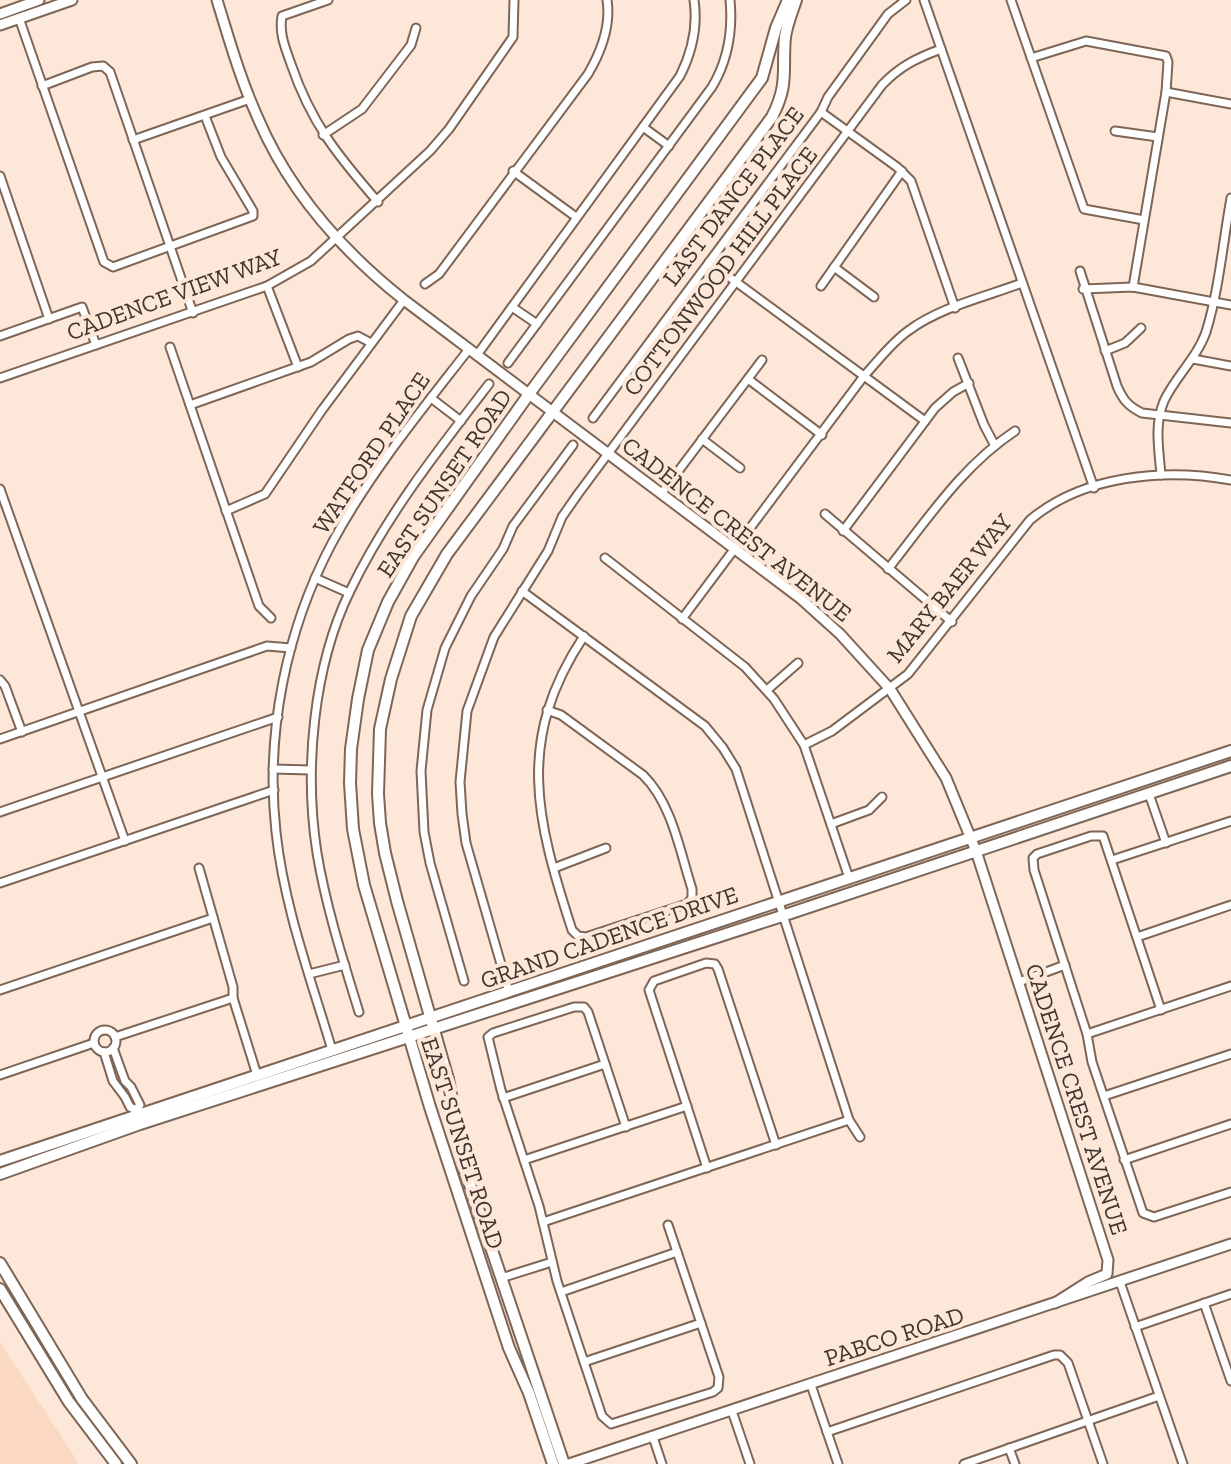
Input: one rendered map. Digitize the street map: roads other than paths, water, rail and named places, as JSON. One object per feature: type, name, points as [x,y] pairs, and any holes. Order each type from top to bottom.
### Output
[{"type":"main road","name":"EAST SUNSET ROAD","points":[[553,1464],[488,1284],[406,1032],[364,885],[353,829],[351,749],[358,699],[368,650],[388,602],[413,557],[762,78],[776,28],[788,0]]},
{"type":"main road","name":"EAST SUNSET ROAD","points":[[567,1464],[465,1170],[448,1079],[385,853],[378,794],[380,729],[391,679],[411,616],[447,554],[772,117],[781,100],[785,82],[785,38],[796,0]]},
{"type":"main road","name":"GRAND CADENCE DRIVE","points":[[432,1023],[509,992],[1231,751]]},
{"type":"main road","name":"GRAND CADENCE DRIVE","points":[[0,1161],[432,1023],[782,916],[1231,766]]},
{"type":"main road","name":"GRAND CADENCE DRIVE","points":[[0,1174],[138,1116],[332,1050],[406,1032]]},
{"type":"main road","points":[[469,1225],[480,1242],[490,1268],[501,1278]]},
{"type":"main road","points":[[0,1263],[82,1399],[131,1464]]},
{"type":"main road","points":[[488,1284],[497,1291],[505,1311],[515,1321]]},
{"type":"main road","points":[[0,1289],[69,1402],[116,1464]]},
{"type":"street","points":[[0,14],[35,2],[72,0]]},
{"type":"street","name":"CADENCE CREST AVENUE","points":[[217,0],[250,99],[286,171],[306,202],[364,268],[800,598],[840,634],[890,689],[946,778],[971,837],[1083,1181],[1109,1271],[1055,1303]]},
{"type":"street","points":[[328,0],[282,16],[280,31],[298,84],[323,135],[378,202]]},
{"type":"street","name":"CADENCE VIEW WAY","points":[[0,378],[267,286],[311,261],[430,151],[513,37],[514,0]]},
{"type":"street","points":[[425,284],[439,274],[598,58],[605,36],[609,10],[607,0]]},
{"type":"street","name":"WATFORD PLACE","points":[[332,1050],[282,870],[276,832],[273,769],[278,717],[291,648],[315,578],[356,502],[431,398],[512,307],[680,76],[695,29],[694,0]]},
{"type":"street","points":[[508,363],[718,76],[730,36],[730,0]]},
{"type":"street","name":"LAST DANCE PLACE","points":[[593,418],[821,112],[828,97],[888,14],[906,0]]},
{"type":"street","points":[[924,0],[1094,488]]},
{"type":"street","points":[[1011,0],[1084,209],[1144,220]]},
{"type":"street","points":[[0,24],[19,18],[35,2]]},
{"type":"street","points":[[0,24],[24,12],[35,2]]},
{"type":"street","points":[[19,18],[104,262],[113,267],[253,216],[221,157],[205,116]]},
{"type":"street","points":[[323,135],[362,109],[411,45],[416,28]]},
{"type":"street","points":[[1031,58],[1086,41],[1166,56],[1166,92],[1133,287]]},
{"type":"street","name":"COTTONWOOD HILL PLACE","points":[[509,992],[466,843],[460,782],[467,711],[494,637],[548,551],[562,517],[848,131],[896,70],[912,59],[941,49]]},
{"type":"street","points":[[42,86],[92,67],[103,66],[110,72],[193,313]]},
{"type":"street","points":[[1166,92],[1231,104]]},
{"type":"street","points":[[133,140],[250,99]]},
{"type":"street","points":[[821,112],[902,171],[915,191],[955,308]]},
{"type":"street","points":[[643,127],[669,146]]},
{"type":"street","points":[[1115,131],[1158,137]]},
{"type":"street","points":[[513,171],[576,217]]},
{"type":"street","points":[[821,286],[902,171]]},
{"type":"street","points":[[0,176],[49,319]]},
{"type":"street","points":[[1161,475],[1160,414],[1165,399],[1193,359],[1205,334],[1231,198]]},
{"type":"street","points":[[709,262],[925,421]]},
{"type":"street","points":[[834,267],[874,297]]},
{"type":"street","points":[[1080,271],[1083,289],[1122,399],[1142,413],[1231,423]]},
{"type":"street","points":[[682,619],[864,376],[908,331],[955,308],[1022,283]]},
{"type":"street","points":[[267,286],[298,367]]},
{"type":"street","points":[[1083,289],[1133,287],[1231,305]]},
{"type":"street","points":[[226,511],[265,494],[404,300]]},
{"type":"street","points":[[0,336],[82,307],[96,345]]},
{"type":"street","points":[[512,307],[537,324]]},
{"type":"street","points":[[1105,351],[1125,343],[1141,328]]},
{"type":"street","points":[[190,405],[298,367],[349,339],[358,336],[371,343]]},
{"type":"street","points":[[170,347],[259,606],[271,618]]},
{"type":"street","points":[[958,358],[994,444]]},
{"type":"street","points":[[1193,359],[1231,366]]},
{"type":"street","points":[[661,494],[762,360]]},
{"type":"street","points":[[748,379],[822,435]]},
{"type":"street","points":[[843,531],[925,421],[953,392],[969,383]]},
{"type":"street","points":[[359,1012],[317,853],[311,770],[319,696],[332,638],[349,593],[395,511],[489,384]]},
{"type":"street","points":[[431,398],[461,421]]},
{"type":"street","points":[[888,569],[970,466],[994,444],[1015,431]]},
{"type":"street","points":[[702,439],[740,468]]},
{"type":"street","points":[[464,981],[424,832],[421,771],[427,710],[445,648],[471,596],[503,549],[513,526],[573,445]]},
{"type":"street","name":"MARY BAER WAY","points":[[804,745],[832,731],[908,674],[1030,520],[1059,501],[1122,479],[1161,475],[1231,480]]},
{"type":"street","points":[[0,489],[125,841]]},
{"type":"street","points":[[825,514],[952,622]]},
{"type":"street","points":[[605,558],[745,667],[767,690],[804,745],[849,878]]},
{"type":"street","points":[[315,578],[349,593]]},
{"type":"street","points":[[522,591],[705,726],[723,748],[736,769],[849,1120],[860,1137]]},
{"type":"street","points":[[547,710],[561,715],[643,775],[654,787],[664,805],[692,889],[692,898],[681,906],[586,937],[575,935],[541,820],[537,783],[547,710],[564,669],[584,636]]},
{"type":"street","points":[[0,739],[267,646],[291,648]]},
{"type":"street","points":[[767,690],[798,663]]},
{"type":"street","points":[[0,680],[22,732]]},
{"type":"street","points":[[0,812],[278,717]]},
{"type":"street","points":[[273,769],[311,770]]},
{"type":"street","points":[[0,883],[274,790]]},
{"type":"street","points":[[1149,794],[1166,843]]},
{"type":"street","points":[[831,824],[869,810],[882,797]]},
{"type":"street","points":[[1112,860],[1231,821]]},
{"type":"street","points":[[1161,1010],[1103,836],[1091,836],[1037,854],[1033,858],[1034,870],[1087,1034],[1092,1062],[1143,1213],[1154,1217],[1231,1192]]},
{"type":"street","points":[[554,868],[606,848]]},
{"type":"street","points":[[199,868],[257,1075]]},
{"type":"street","points":[[1137,937],[1231,905]]},
{"type":"street","points":[[0,990],[213,918]]},
{"type":"street","points":[[707,1168],[650,994],[650,985],[654,981],[712,963],[718,969],[776,1145]]},
{"type":"street","points":[[309,974],[345,965]]},
{"type":"street","points":[[1019,982],[1065,965]]},
{"type":"street","points":[[1087,1034],[1231,986]]},
{"type":"street","points":[[115,1037],[233,998]]},
{"type":"street","points":[[626,1127],[584,1007],[574,1007],[488,1037],[561,1292],[607,1423],[616,1425],[718,1388],[719,1377],[668,1225]]},
{"type":"street","points":[[113,1048],[104,1052],[97,1049],[95,1035],[101,1030],[108,1030],[115,1037]]},
{"type":"street","points":[[115,1037],[113,1048],[125,1081],[137,1096],[140,1105],[138,1116]]},
{"type":"street","points":[[0,1075],[94,1043]]},
{"type":"street","points":[[104,1052],[113,1081],[138,1116]]},
{"type":"street","points":[[1104,1096],[1231,1054]]},
{"type":"street","points":[[503,1098],[605,1064]]},
{"type":"street","points":[[524,1160],[687,1106]]},
{"type":"street","points":[[543,1222],[849,1120]]},
{"type":"street","points":[[1124,1160],[1231,1124]]},
{"type":"street","name":"PABCO ROAD","points":[[567,1464],[1231,1244]]},
{"type":"street","points":[[561,1292],[677,1252]]},
{"type":"street","points":[[501,1278],[552,1262]]},
{"type":"street","points":[[1120,1282],[1183,1464]]},
{"type":"street","points":[[1135,1327],[1231,1294]]},
{"type":"street","points":[[1204,1303],[1231,1381]]},
{"type":"street","points":[[584,1362],[701,1323]]},
{"type":"street","points":[[827,1432],[1060,1355],[1068,1363],[1103,1464]]},
{"type":"street","points":[[811,1385],[838,1464]]},
{"type":"street","points":[[964,1464],[1159,1396]]},
{"type":"street","points":[[732,1411],[750,1464]]},
{"type":"street","points":[[653,1437],[662,1464]]},
{"type":"street","points":[[1009,1448],[1015,1464]]}]
